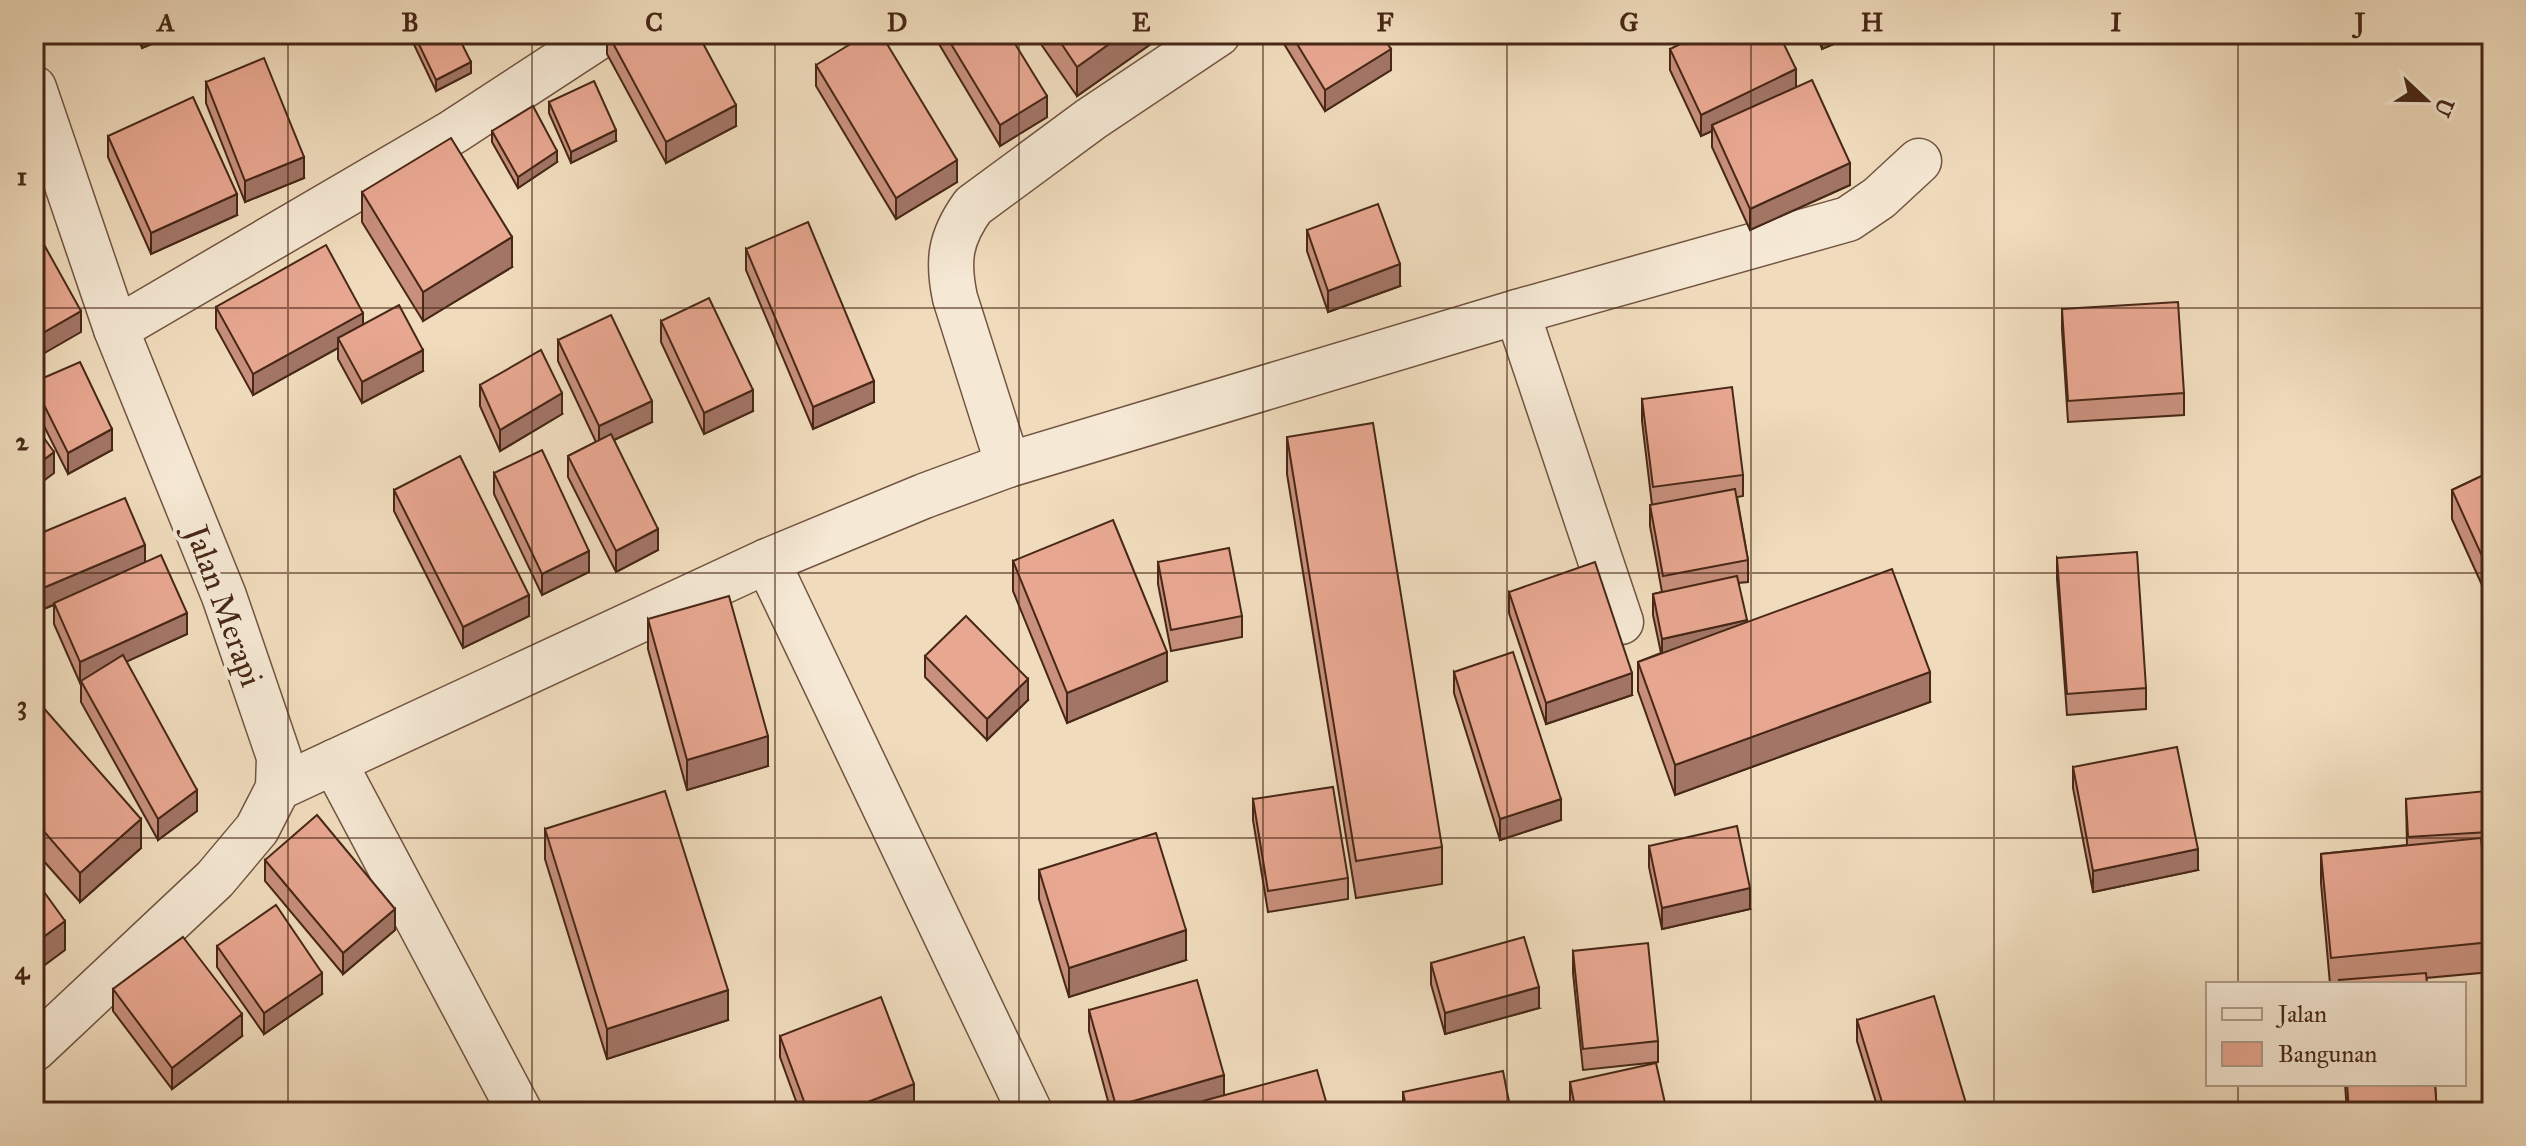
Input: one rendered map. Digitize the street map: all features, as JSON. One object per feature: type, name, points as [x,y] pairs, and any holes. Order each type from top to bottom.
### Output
[{"type":"street","points":[[116,329],[453,132],[603,34]]},
{"type":"street","points":[[1008,465],[955,298],[951,251],[958,226],[973,206],[1091,119],[1218,34]]},
{"type":"street","name":"Jalan Merapi","points":[[34,88],[116,329],[224,596],[279,757],[278,788],[257,829],[215,879],[34,1049]]},
{"type":"street","points":[[278,788],[767,561],[924,496],[1008,465],[1517,312],[1848,219],[1879,198],[1919,161]]},
{"type":"street","points":[[1517,312],[1621,622]]},
{"type":"street","points":[[767,561],[1030,1112]]},
{"type":"street","points":[[334,762],[520,1112]]},
{"type":"building","points":[[414,34],[457,34],[471,62],[436,80]]},
{"type":"building","points":[[608,34],[698,34],[736,105],[666,142]]},
{"type":"building","points":[[867,34],[881,34],[957,160],[896,198],[816,65]]},
{"type":"building","points":[[945,34],[1009,34],[1047,96],[1000,125]]},
{"type":"building","points":[[1055,34],[1123,34],[1077,67]]},
{"type":"building","points":[[1291,34],[1381,34],[1391,49],[1325,90]]},
{"type":"building","points":[[1701,34],[1779,34],[1796,69],[1701,115],[1670,49]]},
{"type":"building","points":[[264,58],[304,157],[245,181],[206,82]]},
{"type":"building","points":[[1812,80],[1850,163],[1750,209],[1712,125]]},
{"type":"building","points":[[594,81],[616,130],[571,152],[549,102]]},
{"type":"building","points":[[193,97],[237,194],[151,233],[108,136]]},
{"type":"building","points":[[533,106],[557,151],[518,177],[492,131]]},
{"type":"building","points":[[451,138],[512,237],[423,292],[362,192]]},
{"type":"building","points":[[1378,204],[1400,264],[1328,291],[1307,230]]},
{"type":"building","points":[[808,222],[874,381],[813,407],[746,249]]},
{"type":"building","points":[[42,241],[81,311],[34,338],[34,246]]},
{"type":"building","points":[[326,245],[363,313],[253,374],[216,307]]},
{"type":"building","points":[[709,298],[753,390],[704,413],[661,321]]},
{"type":"building","points":[[2178,302],[2184,393],[2068,401],[2062,309]]},
{"type":"building","points":[[399,305],[423,350],[362,382],[338,338]]},
{"type":"building","points":[[611,315],[652,401],[599,426],[558,340]]},
{"type":"building","points":[[541,350],[562,393],[500,430],[480,385]]},
{"type":"building","points":[[80,362],[112,429],[68,453],[34,382]]},
{"type":"building","points":[[1732,387],[1743,475],[1653,487],[1642,399]]},
{"type":"building","points":[[1373,423],[1442,847],[1356,861],[1287,437]]},
{"type":"building","points":[[34,424],[54,452],[34,467]]},
{"type":"building","points":[[611,434],[658,529],[616,551],[568,456]]},
{"type":"building","points":[[542,450],[589,551],[542,574],[494,473]]},
{"type":"building","points":[[460,456],[529,595],[463,627],[394,490]]},
{"type":"building","points":[[2492,471],[2492,578],[2452,490]]},
{"type":"building","points":[[1735,489],[1748,560],[1663,576],[1650,505]]},
{"type":"building","points":[[125,498],[145,545],[36,591],[34,536]]},
{"type":"building","points":[[1113,520],[1167,652],[1067,693],[1013,561]]},
{"type":"building","points":[[1229,548],[1242,616],[1171,630],[1158,562]]},
{"type":"building","points":[[2137,552],[2146,688],[2067,694],[2057,558]]},
{"type":"building","points":[[161,555],[187,613],[80,662],[54,603]]},
{"type":"building","points":[[1595,562],[1632,673],[1546,703],[1509,592]]},
{"type":"building","points":[[1892,569],[1930,672],[1675,765],[1638,662]]},
{"type":"building","points":[[1737,576],[1747,620],[1662,639],[1653,594]]},
{"type":"building","points":[[729,596],[768,736],[687,760],[648,619]]},
{"type":"building","points":[[966,616],[1028,679],[987,719],[925,656]]},
{"type":"building","points":[[1513,652],[1561,799],[1500,819],[1454,672]]},
{"type":"building","points":[[123,655],[197,790],[158,819],[81,681]]},
{"type":"building","points":[[34,697],[141,819],[80,873],[34,820]]},
{"type":"building","points":[[2177,747],[2198,849],[2093,871],[2073,767]]},
{"type":"building","points":[[1333,787],[1348,878],[1268,891],[1253,799]]},
{"type":"building","points":[[665,791],[728,990],[607,1029],[545,829]]},
{"type":"building","points":[[2486,791],[2488,832],[2408,837],[2406,799]]},
{"type":"building","points":[[317,815],[395,909],[343,953],[265,860]]},
{"type":"building","points":[[1737,826],[1750,888],[1662,908],[1649,846]]},
{"type":"building","points":[[1156,833],[1186,930],[1069,968],[1039,870]]},
{"type":"building","points":[[2481,838],[2491,942],[2331,958],[2321,854]]},
{"type":"building","points":[[34,878],[65,921],[34,944]]},
{"type":"building","points":[[276,905],[322,973],[264,1013],[217,946]]},
{"type":"building","points":[[183,937],[242,1014],[172,1068],[113,989]]},
{"type":"building","points":[[1524,937],[1539,987],[1445,1013],[1431,963]]},
{"type":"building","points":[[1648,943],[1658,1041],[1583,1049],[1573,951]]},
{"type":"building","points":[[2426,973],[2427,982],[2340,982]]},
{"type":"building","points":[[1197,980],[1224,1075],[1116,1106],[1089,1010]]},
{"type":"building","points":[[1934,996],[1968,1110],[1885,1112],[1857,1020]]},
{"type":"building","points":[[881,997],[914,1084],[842,1112],[808,1112],[780,1036]]},
{"type":"building","points":[[1656,1063],[1667,1112],[1576,1112],[1570,1082]]},
{"type":"building","points":[[1317,1070],[1329,1112],[1206,1112],[1203,1101]]},
{"type":"building","points":[[1503,1071],[1511,1112],[1407,1112],[1403,1092]]},
{"type":"building","points":[[2347,1086],[2435,1086],[2437,1112],[2349,1112]]}]
